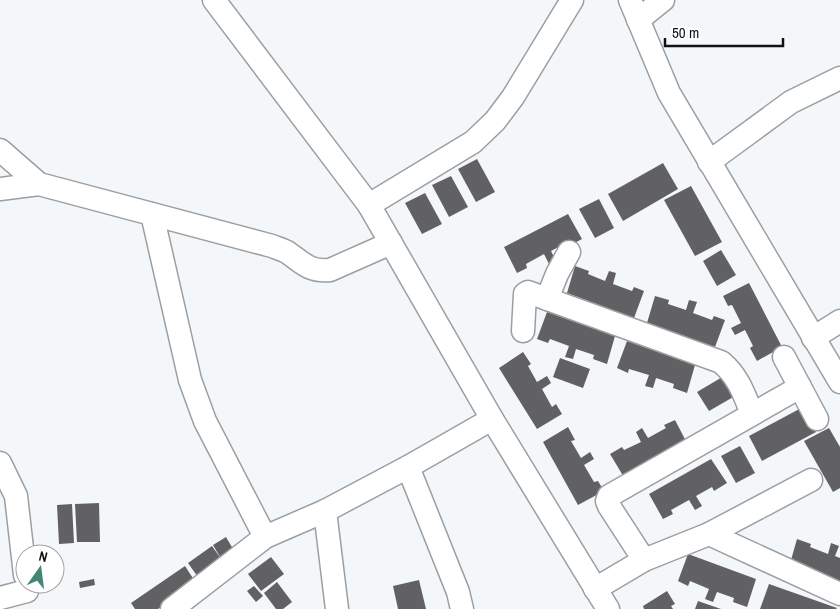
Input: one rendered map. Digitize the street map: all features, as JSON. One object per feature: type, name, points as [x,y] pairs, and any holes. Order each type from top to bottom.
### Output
[{"type":"street","points":[[214,0],[369,205],[492,419],[608,609]]},
{"type":"street","points":[[369,205],[473,142],[495,121],[513,97],[572,0]]},
{"type":"street","points":[[663,0],[634,10],[669,93],[840,382]]},
{"type":"street","points":[[710,162],[790,102],[840,78]]},
{"type":"street","points":[[0,150],[39,184]]},
{"type":"street","points":[[0,189],[39,184],[272,246],[286,252],[311,269],[320,271],[330,270],[391,243]]},
{"type":"street","points":[[152,214],[190,380],[205,421],[265,537]]},
{"type":"street","points":[[547,299],[557,274],[569,252]]},
{"type":"street","points":[[523,331],[525,294],[528,292],[721,362],[731,370],[738,380],[752,414]]},
{"type":"street","points":[[813,338],[840,321]]},
{"type":"street","points":[[784,357],[817,419]]},
{"type":"street","points":[[644,560],[609,506],[607,501],[609,496],[800,387]]},
{"type":"street","points":[[172,609],[265,537],[326,511],[492,419]]},
{"type":"street","points":[[0,463],[16,496],[22,544]]},
{"type":"street","points":[[408,467],[458,592],[462,609]]},
{"type":"street","points":[[595,589],[644,560],[709,534],[811,480]]},
{"type":"street","points":[[326,511],[337,609]]},
{"type":"street","points":[[709,534],[840,594]]},
{"type":"street","points":[[0,598],[15,594]]},
{"type":"building","points":[[477,159],[495,192],[476,202],[458,169]]},
{"type":"building","points":[[663,163],[678,189],[623,221],[608,194]]},
{"type":"building","points":[[451,176],[468,207],[449,217],[432,185]]},
{"type":"building","points":[[691,186],[722,242],[695,256],[664,200]]},
{"type":"building","points":[[425,193],[442,224],[422,234],[405,203]]},
{"type":"building","points":[[599,199],[614,228],[595,238],[579,209]]},
{"type":"building","points":[[568,214],[582,239],[569,246],[568,242],[551,251],[556,261],[549,264],[544,254],[526,264],[527,268],[517,273],[504,247]]},
{"type":"building","points":[[721,250],[736,275],[717,286],[703,261]]},
{"type":"building","points":[[575,266],[589,271],[588,274],[605,281],[609,271],[616,273],[613,284],[632,291],[634,287],[644,291],[634,318],[567,293]]},
{"type":"building","points":[[749,283],[782,347],[757,361],[750,348],[753,346],[745,330],[735,335],[731,328],[741,323],[732,305],[728,306],[723,296]]},
{"type":"building","points":[[655,296],[669,300],[668,304],[686,310],[689,300],[697,302],[693,313],[712,320],[714,316],[725,320],[715,347],[647,323]]},
{"type":"building","points":[[547,312],[615,336],[607,364],[593,359],[594,355],[576,349],[573,359],[565,357],[569,346],[550,339],[548,343],[537,339]]},
{"type":"building","points":[[627,341],[695,365],[687,393],[673,388],[674,384],[656,378],[653,388],[645,386],[649,375],[629,369],[628,373],[617,368]]},
{"type":"building","points":[[523,352],[531,364],[528,366],[537,382],[547,376],[551,383],[542,389],[552,407],[556,404],[562,414],[537,429],[499,368]]},
{"type":"building","points":[[560,358],[590,369],[583,388],[553,377]]},
{"type":"building","points":[[724,376],[735,396],[709,411],[697,392]]},
{"type":"building","points":[[803,407],[816,432],[762,461],[749,436]]},
{"type":"building","points":[[675,420],[688,445],[625,479],[610,454],[622,447],[624,450],[641,442],[636,432],[642,428],[648,438],[666,428],[664,425]]},
{"type":"building","points":[[568,427],[575,440],[571,441],[581,458],[590,452],[594,459],[584,465],[594,482],[598,481],[604,491],[578,505],[543,442]]},
{"type":"building","points":[[829,428],[840,447],[840,488],[833,492],[804,441]]},
{"type":"building","points":[[740,446],[755,473],[736,483],[721,456]]},
{"type":"building","points":[[711,459],[727,483],[714,491],[712,487],[696,496],[702,506],[695,510],[689,500],[671,510],[673,514],[663,519],[649,494]]},
{"type":"building","points":[[99,503],[100,542],[77,542],[75,504]]},
{"type":"building","points":[[72,504],[74,543],[59,544],[57,505]]},
{"type":"building","points":[[226,537],[236,554],[223,562],[213,545]]},
{"type":"building","points":[[797,539],[811,544],[810,547],[828,554],[831,543],[839,546],[835,556],[840,558],[840,585],[789,567]]},
{"type":"building","points":[[212,546],[224,563],[200,580],[188,563]]},
{"type":"building","points":[[688,554],[756,579],[747,607],[733,602],[734,598],[717,592],[713,602],[705,599],[709,589],[690,581],[688,586],[678,581]]},
{"type":"building","points":[[271,557],[284,574],[261,591],[248,574]]},
{"type":"building","points":[[185,566],[196,583],[158,609],[135,609],[131,603]]},
{"type":"building","points":[[94,579],[95,585],[80,588],[79,582]]},
{"type":"building","points":[[419,580],[426,609],[398,609],[393,586]]},
{"type":"building","points":[[277,582],[292,602],[283,609],[276,609],[264,593]]},
{"type":"building","points":[[769,584],[837,608],[760,609]]},
{"type":"building","points":[[254,586],[263,596],[256,602],[247,591]]},
{"type":"building","points":[[667,591],[675,604],[671,606],[673,609],[644,609],[643,606]]},
{"type":"building","points":[[698,601],[721,609],[695,609]]}]
